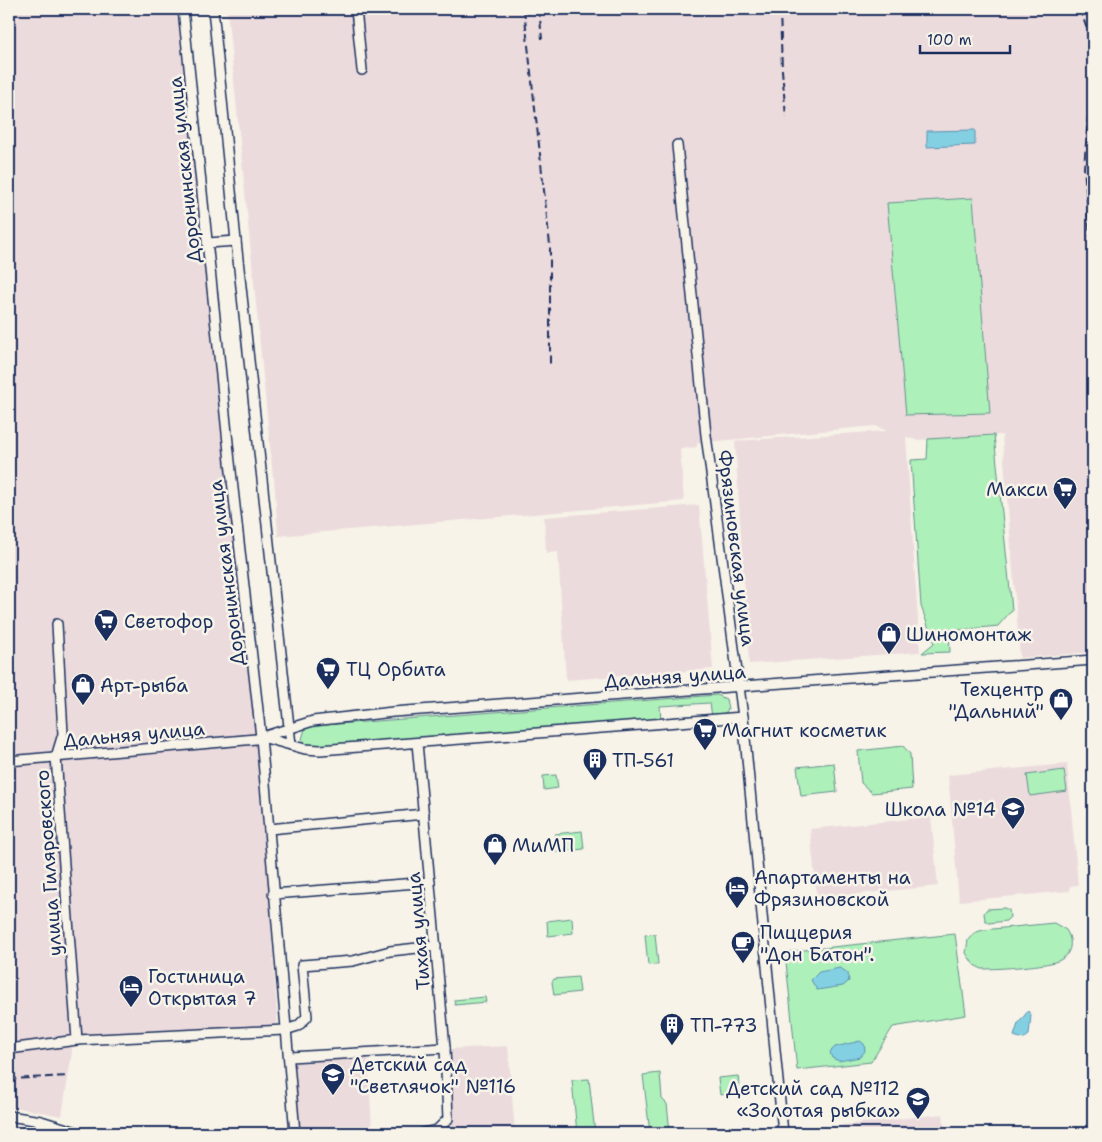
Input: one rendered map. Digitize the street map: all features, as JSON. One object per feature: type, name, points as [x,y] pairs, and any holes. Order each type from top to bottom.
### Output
[{"type":"street","name":"Доронинская улица","points":[[183,9],[230,462],[262,737],[273,894],[285,1030],[290,1057],[295,1133]]},
{"type":"street","points":[[213,9],[236,241],[291,745]]},
{"type":"street","points":[[356,9],[362,70]]},
{"type":"street","name":"Фрязиновская улица","points":[[677,145],[706,435],[743,717],[783,1133]]},
{"type":"street","points":[[208,243],[236,241]]},
{"type":"street","name":"улица Гиляровского","points":[[57,624],[63,734],[56,757],[77,1040]]},
{"type":"street","name":"Дальняя улица","points":[[9,761],[189,746],[262,737],[312,721],[393,712],[1093,660]]},
{"type":"street","name":"Дальняя улица","points":[[262,737],[320,750],[743,717]]},
{"type":"street","name":"Тихая улица","points":[[417,743],[445,1048],[448,1116],[448,1119],[437,1130],[423,1133]]},
{"type":"street","points":[[269,829],[424,814]]},
{"type":"street","points":[[273,894],[430,882]]},
{"type":"street","points":[[9,1049],[77,1040],[285,1030],[298,1026],[307,1017],[302,965],[353,960],[390,952],[436,946]]},
{"type":"street","points":[[290,1057],[445,1048]]},
{"type":"street","points":[[9,1116],[41,1121],[68,1131],[80,1133]]},
{"type":"shaded area","points":[[9,9],[177,9],[260,755],[278,1028],[72,1036],[72,1052],[62,1116],[9,1106]]},
{"type":"shaded area","points":[[227,9],[1093,9],[1093,652],[1020,658],[1002,435],[916,440],[906,437],[920,652],[749,664],[735,441],[887,431],[875,426],[697,443],[697,447],[680,449],[684,501],[278,536],[274,477]]},
{"type":"shaded area","points":[[699,505],[713,669],[566,680],[558,552],[546,553],[544,517]]},
{"type":"shaded area","name":"Школа №14","points":[[1067,764],[1078,885],[1070,886],[1070,891],[959,901],[948,775]]},
{"type":"shaded area","points":[[931,817],[938,886],[817,898],[810,829]]},
{"type":"shaded area","points":[[508,1046],[515,1133],[430,1133],[446,1126],[447,1049]]},
{"type":"shaded area","name":"Детский сад \"Светлячок\" №116","points":[[368,1056],[372,1130],[298,1133],[293,1061]]},
{"type":"shaded area","name":"Детский сад №112 «Золотая рыбка»","points":[[943,1114],[945,1133],[843,1133],[842,1125]]},
{"type":"green space","points":[[973,198],[990,413],[906,415],[887,203]]},
{"type":"green space","points":[[994,435],[1012,610],[998,626],[949,631],[950,652],[922,653],[934,643],[921,606],[911,460],[927,459],[928,439]]},
{"type":"green space","points":[[717,695],[726,699],[728,709],[724,715],[712,717],[710,703],[660,706],[661,721],[314,748],[306,746],[302,739],[305,729],[312,726]]},
{"type":"green space","points":[[903,746],[910,754],[912,789],[872,793],[861,783],[858,751]]},
{"type":"green space","points":[[834,763],[837,792],[801,796],[797,767]]},
{"type":"green space","points":[[1064,770],[1067,791],[1030,796],[1027,775]]},
{"type":"green space","points":[[556,775],[558,788],[544,790],[543,776]]},
{"type":"green space","points":[[582,831],[584,849],[557,852],[555,834]]},
{"type":"green space","points":[[1004,908],[1009,910],[1010,917],[1006,921],[989,923],[985,920],[984,913],[987,909]]},
{"type":"green space","points":[[572,918],[573,933],[548,936],[547,921]]},
{"type":"green space","points":[[1054,923],[1066,930],[1070,938],[1069,951],[1060,960],[1023,967],[982,969],[974,965],[966,953],[968,940],[974,933],[983,930]]},
{"type":"green space","points":[[655,934],[658,964],[648,965],[645,935]]},
{"type":"green space","points":[[955,934],[966,1015],[893,1027],[871,1062],[797,1070],[785,952]]},
{"type":"green space","points":[[578,977],[580,992],[554,995],[552,982],[554,979]]},
{"type":"green space","points":[[485,997],[486,1002],[455,1005],[454,1000]]},
{"type":"green space","points":[[660,1073],[662,1099],[667,1104],[670,1133],[650,1133],[643,1075]]},
{"type":"green space","points":[[738,1076],[740,1092],[720,1095],[718,1078]]},
{"type":"green space","points":[[589,1079],[595,1133],[577,1133],[572,1080]]},
{"type":"water","points":[[975,130],[975,145],[927,147],[927,131]]},
{"type":"water","points":[[840,968],[848,973],[849,981],[843,986],[817,990],[811,980],[819,972]]},
{"type":"water","points":[[1028,1011],[1031,1015],[1029,1035],[1023,1039],[1014,1036],[1018,1024]]},
{"type":"water","points":[[860,1041],[864,1044],[865,1051],[860,1057],[839,1061],[832,1058],[830,1052],[835,1047]]},
{"type":"railway","points":[[524,9],[550,245],[550,365]]},
{"type":"railway","points":[[539,9],[542,39]]},
{"type":"railway","points":[[780,9],[786,117]]},
{"type":"railway","points":[[1080,9],[1087,29],[1092,74]]},
{"type":"railway","points":[[1092,67],[1084,168],[1093,269]]},
{"type":"railway","points":[[9,1079],[68,1076]]},
{"type":"place","name":"Макси","points":[[1065,510]]},
{"type":"place","name":"Светофор","points":[[106,642]]},
{"type":"place","name":"Шиномонтаж","points":[[889,655]]},
{"type":"place","name":"ТЦ Орбита","points":[[328,690]]},
{"type":"place","name":"Арт-рыба","points":[[83,706]]},
{"type":"place","name":"Техцентр \"Дальний\"","points":[[1061,721]]},
{"type":"place","name":"Магнит косметик","points":[[705,751]]},
{"type":"place","name":"ТП-561","points":[[595,781]]},
{"type":"place","name":"Школа №14","points":[[1013,830]]},
{"type":"place","name":"МиМП","points":[[495,866]]},
{"type":"place","name":"Апартаменты на Фрязиновской","points":[[737,909]]},
{"type":"place","name":"Пиццерия \"Дон Батон\".","points":[[743,964]]},
{"type":"place","name":"Гостиница Открытая 7","points":[[131,1008]]},
{"type":"place","name":"ТП-773","points":[[672,1046]]},
{"type":"place","name":"Детский сад \"Светлячок\" №116","points":[[333,1096]]},
{"type":"place","name":"Детский сад №112 «Золотая рыбка»","points":[[918,1120]]}]
